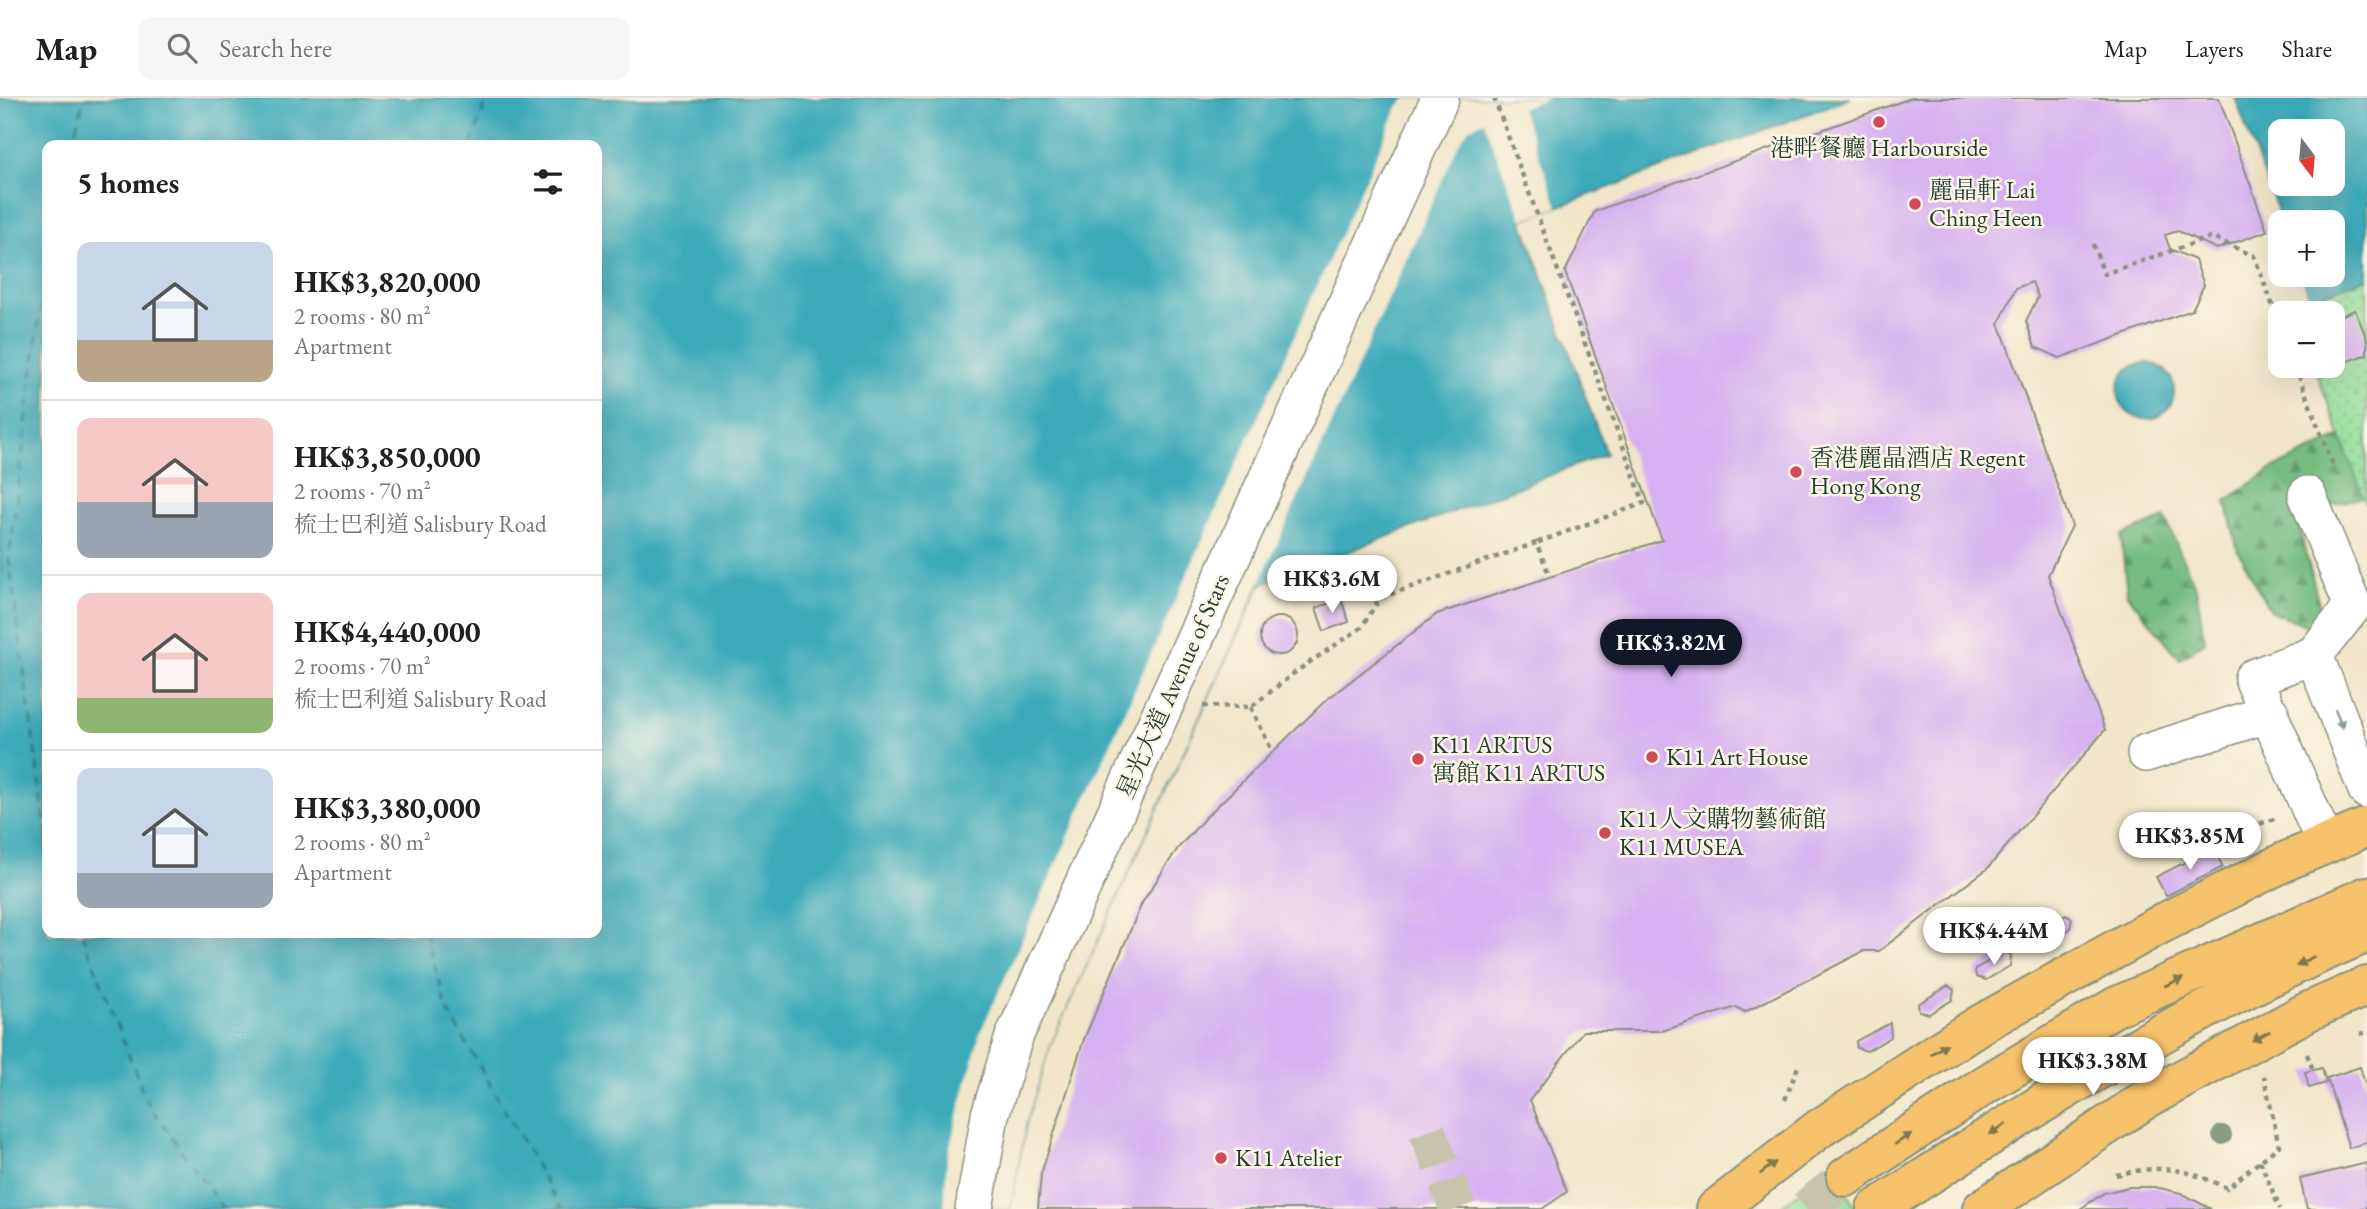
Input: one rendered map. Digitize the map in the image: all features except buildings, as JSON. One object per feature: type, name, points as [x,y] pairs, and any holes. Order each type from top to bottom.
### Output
[{"type":"main road","points":[[1716,1209],[1820,1128],[1979,1024],[2099,956],[2325,843],[2367,827]]},
{"type":"main road","points":[[1846,1177],[1988,1083],[2115,1007],[2367,896]]},
{"type":"main road","points":[[1876,1209],[2016,1118],[2142,1045],[2333,947],[2367,933]]},
{"type":"main road","points":[[1982,1209],[2146,1099],[2307,1012],[2367,986]]},
{"type":"street","name":"星光大道 Avenue of Stars","points":[[974,1209],[990,1115],[1014,1037],[1440,98]]},
{"type":"street","points":[[2323,488],[2353,606],[2314,655],[2253,678],[2325,843]]},
{"type":"street","points":[[2314,655],[2367,790]]},
{"type":"street","points":[[2146,753],[2270,713]]},
{"type":"path","points":[[1170,692],[1205,707],[1251,707],[1298,670],[1362,628],[1380,597],[1644,503],[1494,98]]},
{"type":"path","points":[[2094,244],[2104,274],[2212,237],[2254,256],[2271,301]]},
{"type":"path","points":[[2298,378],[2323,488]]},
{"type":"path","points":[[1536,543],[1550,576]]},
{"type":"path","points":[[1251,707],[1272,751]]},
{"type":"path","points":[[2241,830],[2272,819]]},
{"type":"path","points":[[2360,1034],[2367,1032]]},
{"type":"path","points":[[2308,1054],[2313,1070]]},
{"type":"path","points":[[1785,1100],[1799,1064]]},
{"type":"path","points":[[2116,1175],[2151,1167],[2180,1169],[2227,1188],[2279,1146],[2263,1072]]},
{"type":"path","points":[[2260,1161],[2280,1209]]},
{"type":"green space","points":[[2367,278],[2367,506],[2319,378],[2345,378],[2345,301],[2305,301]]},
{"type":"green space","points":[[2367,424],[2367,496],[2296,514],[2320,608],[2316,629],[2270,611],[2238,551],[2226,501],[2272,469]]},
{"type":"green space","points":[[2165,518],[2196,588],[2205,641],[2180,659],[2127,594],[2121,536]]},
{"type":"green space","points":[[1829,1169],[1858,1209],[1778,1209]]},
{"type":"water","points":[[0,98],[1850,98],[1522,220],[1606,454],[1260,585],[1050,1045],[1026,1123],[1010,1209],[0,1209]]},
{"type":"water","points":[[2235,98],[2367,98],[2367,278],[2345,286],[2345,210],[2277,210],[2272,196],[2345,196],[2345,119],[2268,119],[2268,185]]},
{"type":"water","points":[[2306,287],[2341,287],[2310,298]]},
{"type":"water","points":[[2146,363],[2157,365],[2166,371],[2172,380],[2172,402],[2166,411],[2157,417],[2146,419],[2135,417],[2126,411],[2120,402],[2118,391],[2120,380],[2126,371],[2135,365]]},
{"type":"pier","points":[[1407,98],[1547,98],[1521,108],[1558,207],[1522,220],[1484,121],[1469,128],[1459,143],[1050,1045],[1026,1123],[1010,1209],[944,1209],[947,1157],[980,1033],[1398,107]]},
{"type":"ferry route","points":[[73,140],[84,98]]},
{"type":"ferry route","points":[[473,140],[488,98]]},
{"type":"ferry route","points":[[42,296],[9,560],[42,802]]},
{"type":"ferry route","points":[[84,938],[146,1100],[223,1209]]},
{"type":"ferry route","points":[[426,938],[447,1009],[561,1209]]},
{"type":"tunnel","points":[[1427,1131],[1458,1209]]},
{"type":"tunnel","points":[[1806,1209],[1846,1177]]},
{"type":"place","name":"港畔餐廳 Harbourside","points":[[1879,122]]},
{"type":"place","name":"麗晶軒 Lai Ching Heen","points":[[1915,204]]},
{"type":"place","name":"香港麗晶酒店 Regent Hong Kong","points":[[1796,472]]},
{"type":"place","name":"K11 Art House","points":[[1652,757]]},
{"type":"place","name":"K11 ARTUS 寓館 K11 ARTUS","points":[[1418,759]]},
{"type":"place","name":"K11人文購物藝術館 K11 MUSEA","points":[[1605,833]]},
{"type":"place","name":"K11 Atelier","points":[[1221,1158]]}]
